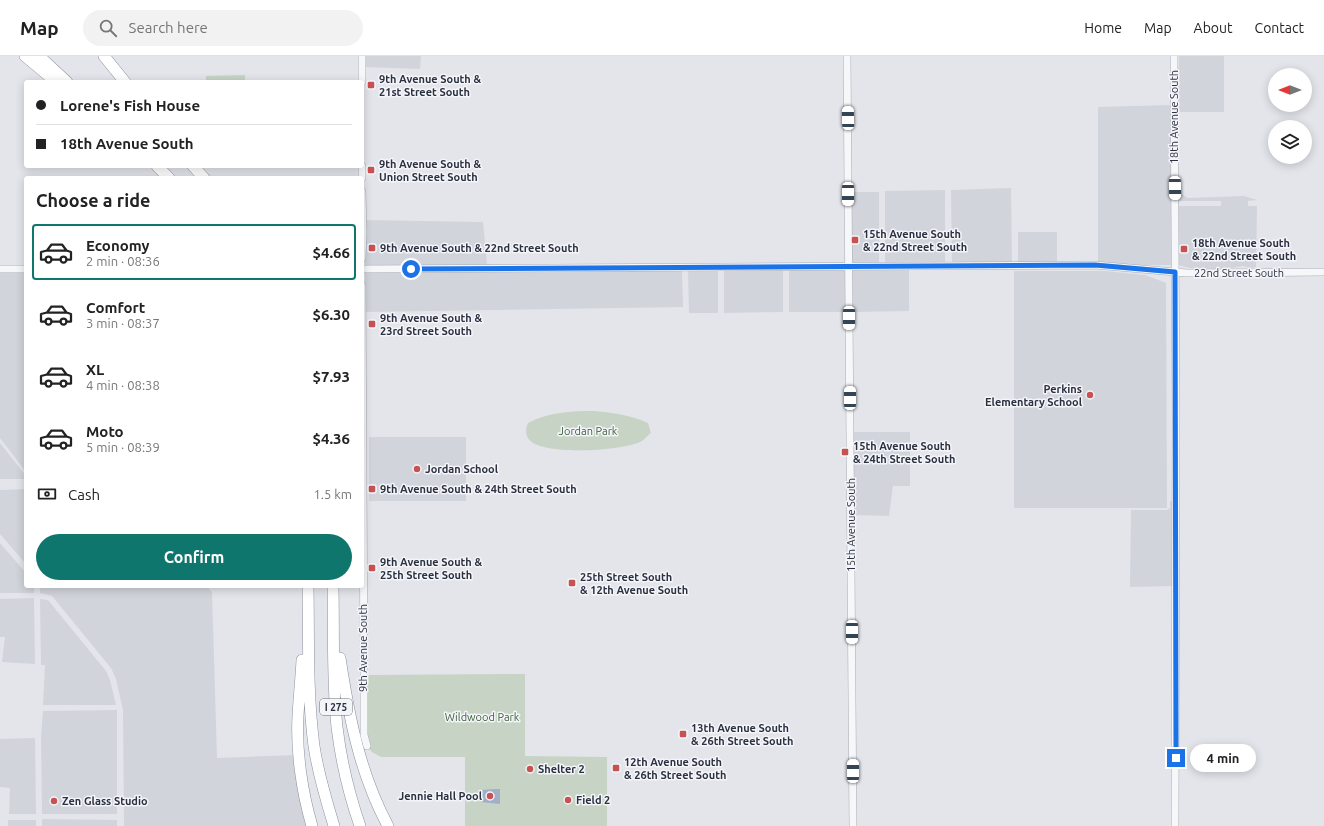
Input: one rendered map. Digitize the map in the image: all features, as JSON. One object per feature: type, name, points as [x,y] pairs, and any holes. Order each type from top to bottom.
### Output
[{"type":"highway","points":[[24,56],[54,80]]},
{"type":"highway","points":[[39,56],[65,80]]},
{"type":"highway","points":[[104,56],[123,80]]},
{"type":"highway","points":[[110,56],[128,80]]},
{"type":"highway","points":[[159,168],[167,176]]},
{"type":"highway","points":[[195,168],[202,176]]},
{"type":"highway","name":"I 275","points":[[333,588],[337,727],[345,774],[360,826]]},
{"type":"highway","points":[[308,590],[298,717],[302,779],[312,826]]},
{"type":"highway","name":"I 275","points":[[308,590],[310,709],[314,747],[334,826]]},
{"type":"highway","points":[[333,613],[345,688],[357,748],[379,809],[388,826]]},
{"type":"street","points":[[362,56],[362,80]]},
{"type":"street","name":"15th Avenue South","points":[[847,56],[853,826]]},
{"type":"street","name":"18th Avenue South","points":[[1174,56],[1175,826]]},
{"type":"street","name":"22nd Street South","points":[[364,269],[1095,265],[1187,273],[1324,272]]},
{"type":"street","points":[[0,269],[24,269]]},
{"type":"street","name":"9th Avenue South","points":[[364,588],[364,735],[367,746]]},
{"type":"shaded area","points":[[365,56],[421,56],[420,69],[365,67]]},
{"type":"shaded area","points":[[1179,56],[1224,56],[1224,112],[1178,112]]},
{"type":"shaded area","points":[[1171,105],[1172,265],[1131,265],[1098,262],[1098,107]]},
{"type":"shaded area","points":[[1178,187],[1183,195],[1188,198],[1244,196],[1257,200],[1248,201],[1248,206],[1257,206],[1256,267],[1250,268],[1243,266],[1222,270],[1194,269],[1178,265],[1178,206],[1221,206],[1221,201],[1178,201]]},
{"type":"shaded area","points":[[1011,188],[1012,263],[952,263],[951,190]]},
{"type":"shaded area","points":[[945,190],[945,263],[885,263],[885,191]]},
{"type":"shaded area","points":[[851,192],[879,192],[879,263],[852,264]]},
{"type":"shaded area","points":[[365,220],[483,222],[487,264],[522,265],[365,267]]},
{"type":"shaded area","points":[[1018,232],[1057,232],[1057,262],[1018,262]]},
{"type":"shaded area","points":[[846,269],[846,312],[789,312],[789,270]]},
{"type":"shaded area","points":[[852,269],[909,269],[909,311],[852,312]]},
{"type":"shaded area","points":[[682,270],[683,307],[365,312],[365,272]]},
{"type":"shaded area","points":[[688,270],[718,270],[718,313],[689,313]]},
{"type":"shaded area","points":[[724,270],[783,270],[783,312],[724,313]]},
{"type":"shaded area","name":"Perkins Elementary School","points":[[1014,271],[1105,271],[1145,275],[1166,283],[1167,508],[1014,508]]},
{"type":"shaded area","points":[[0,272],[24,272],[24,469],[0,438]]},
{"type":"shaded area","points":[[853,432],[910,432],[910,486],[893,486],[889,516],[854,515]]},
{"type":"shaded area","name":"Jordan School","points":[[369,437],[466,437],[466,501],[369,501]]},
{"type":"shaded area","points":[[0,443],[24,473],[24,479],[0,479]]},
{"type":"shaded area","points":[[24,489],[24,562],[0,534],[0,490]]},
{"type":"shaded area","points":[[1170,501],[1172,501],[1173,586],[1130,587],[1131,510],[1167,510],[1170,508]]},
{"type":"shaded area","points":[[0,543],[24,571],[24,588],[34,588],[34,593],[0,593]]},
{"type":"shaded area","points":[[40,588],[208,588],[212,592],[217,758],[296,755],[307,826],[124,826],[123,710],[116,679],[111,668],[52,596],[40,593]]},
{"type":"shaded area","points":[[34,598],[35,664],[2,662],[5,637],[0,637],[0,599]]},
{"type":"shaded area","points":[[40,599],[48,600],[106,671],[110,680],[116,705],[43,705],[45,665],[41,665]]},
{"type":"shaded area","points":[[117,710],[117,814],[42,814],[41,738],[43,711]]},
{"type":"shaded area","points":[[35,738],[36,814],[9,814],[10,788],[0,787],[0,739]]},
{"type":"shaded area","points":[[42,819],[117,820],[117,826],[42,826]]},
{"type":"shaded area","points":[[8,820],[36,820],[36,826],[8,826]]},
{"type":"green space","points":[[245,75],[245,80],[206,80],[206,76]]},
{"type":"green space","name":"Jordan Park","points":[[577,411],[594,411],[622,415],[642,420],[648,423],[651,433],[642,441],[633,445],[582,450],[548,448],[535,444],[527,436],[526,430],[528,423],[544,416]]},
{"type":"green space","name":"Wildwood Park","points":[[525,674],[525,756],[607,757],[607,826],[465,826],[465,757],[381,757],[372,752],[367,746],[364,675]]},
{"type":"water","name":"Jennie Hall Pool","points":[[500,789],[500,804],[480,802],[480,790]]},
{"type":"place","name":"9th Avenue South & 21st Street South","points":[[371,85]]},
{"type":"place","name":"9th Avenue South & Union Street South","points":[[371,170]]},
{"type":"place","name":"15th Avenue South & 22nd Street South","points":[[855,240]]},
{"type":"place","name":"9th Avenue South & 22nd Street South","points":[[372,248]]},
{"type":"place","name":"18th Avenue South & 22nd Street South","points":[[1184,249]]},
{"type":"place","name":"9th Avenue South & 23rd Street South","points":[[372,324]]},
{"type":"place","name":"Perkins Elementary School","points":[[1090,395]]},
{"type":"place","name":"15th Avenue South & 24th Street South","points":[[845,452]]},
{"type":"place","name":"Jordan School","points":[[417,469]]},
{"type":"place","name":"9th Avenue South & 24th Street South","points":[[372,489]]},
{"type":"place","name":"9th Avenue South & 25th Street South","points":[[372,568]]},
{"type":"place","name":"25th Street South & 12th Avenue South","points":[[572,583]]},
{"type":"place","name":"13th Avenue South & 26th Street South","points":[[683,734]]},
{"type":"place","name":"12th Avenue South & 26th Street South","points":[[616,768]]},
{"type":"place","name":"Shelter 2","points":[[530,769]]},
{"type":"place","name":"Jennie Hall Pool","points":[[490,796]]},
{"type":"place","name":"Field 2","points":[[568,800]]},
{"type":"place","name":"Zen Glass Studio","points":[[54,801]]},
{"type":"route","points":[[411,269],[1095,265],[1175,272],[1176,758]]}]
